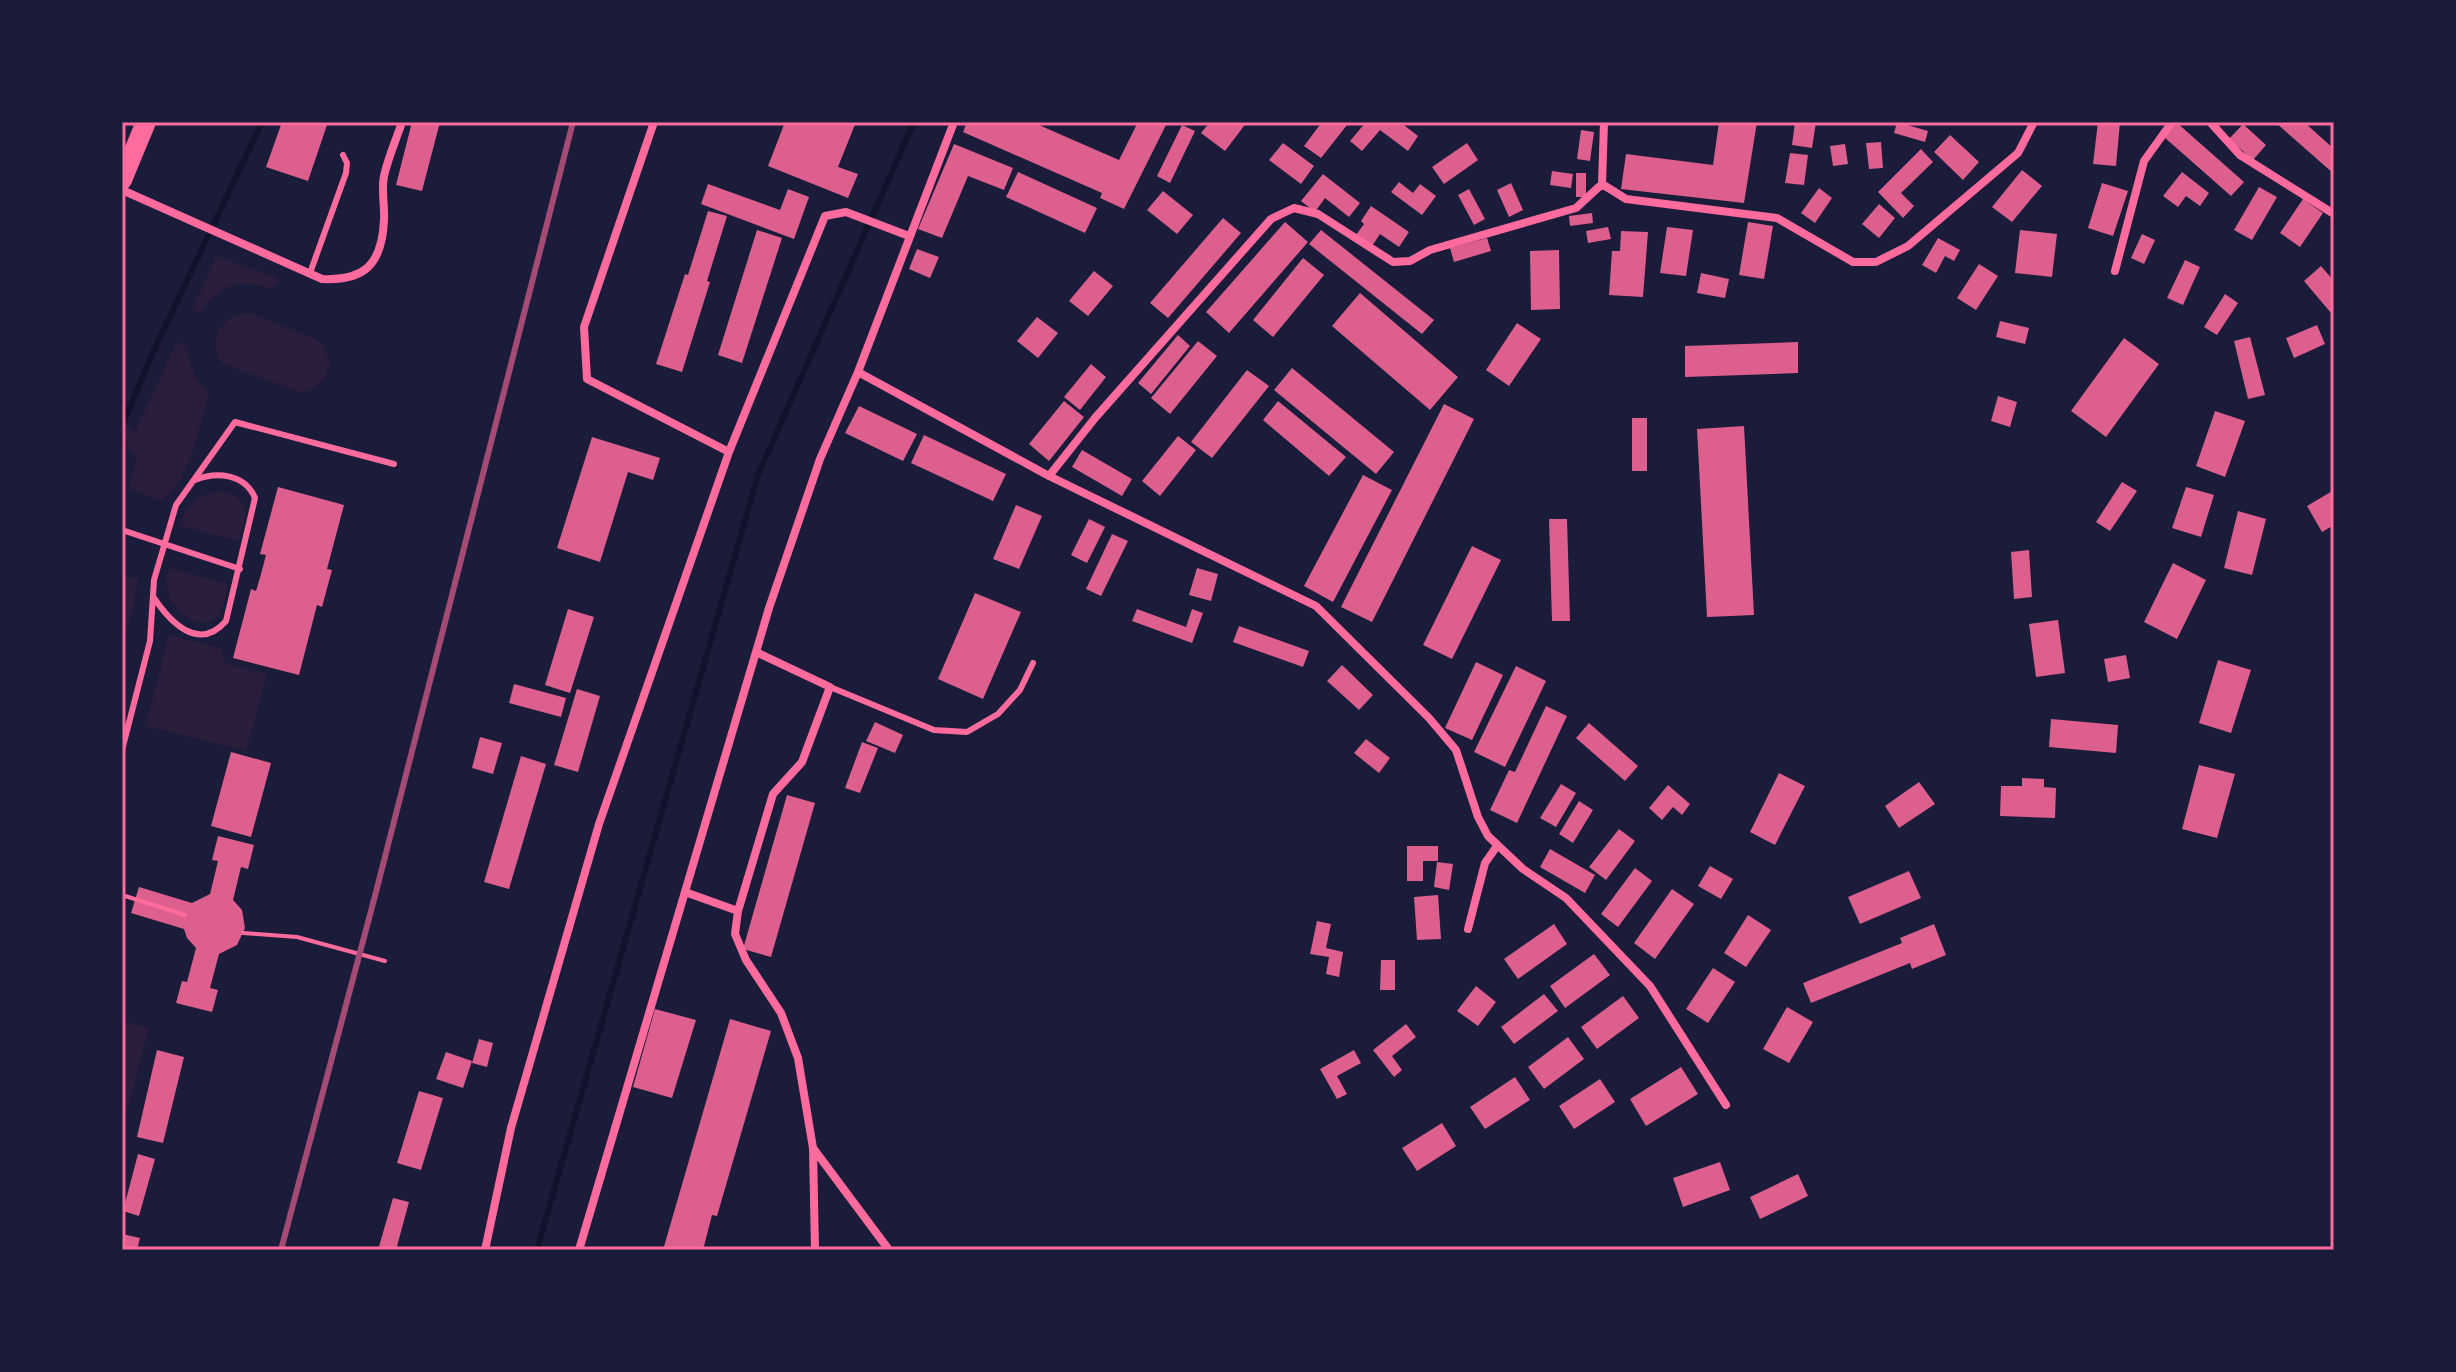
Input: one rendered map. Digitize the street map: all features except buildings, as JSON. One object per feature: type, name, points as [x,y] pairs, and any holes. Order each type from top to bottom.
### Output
[{"type":"main road","points":[[122,180],[146,122]]},
{"type":"street","points":[[122,190],[322,279],[343,280],[364,273],[377,256],[384,224],[384,178],[402,122]]},
{"type":"street","points":[[654,122],[584,327],[587,379],[729,452]]},
{"type":"street","points":[[579,1250],[756,652],[820,459],[858,372],[954,122]]},
{"type":"street","points":[[1049,476],[1095,418],[1271,219],[1294,208],[1318,214],[1393,262],[1410,261],[1430,250],[1576,208],[1602,184],[1604,122]]},
{"type":"street","points":[[1602,184],[1626,199],[1777,218],[1853,262],[1876,262],[1908,246],[2018,153],[2034,122]]},
{"type":"street","points":[[2115,271],[2144,161],[2172,122]]},
{"type":"street","points":[[2210,122],[2240,155],[2334,214]]},
{"type":"street","points":[[485,1250],[511,1128],[599,824],[729,452],[825,216],[846,212],[909,236]]},
{"type":"street","points":[[858,372],[1049,476],[1316,606],[1429,718],[1456,750],[1478,817],[1488,836],[1523,869],[1566,898],[1650,986],[1726,1105]]},
{"type":"street","points":[[756,652],[830,687],[802,762],[773,794],[738,911],[735,934],[746,960],[781,1013],[798,1058],[813,1148],[815,1250]]},
{"type":"street","points":[[1468,929],[1485,863],[1497,846]]},
{"type":"street","points":[[685,892],[738,911]]},
{"type":"street","points":[[813,1148],[889,1250]]},
{"type":"lane","points":[[310,273],[346,173],[347,163],[343,155]]},
{"type":"lane","points":[[122,750],[150,641],[154,580],[176,505],[235,422],[394,464]]},
{"type":"lane","points":[[154,598],[171,621],[196,634],[219,629],[226,621],[256,505],[252,490],[232,477],[219,474],[193,481]]},
{"type":"lane","points":[[122,530],[240,569]]},
{"type":"lane","points":[[830,687],[934,730],[967,732],[998,714],[1020,690],[1033,663]]},
{"type":"path","points":[[122,895],[185,915]]},
{"type":"path","points":[[243,933],[297,937],[385,961]]},
{"type":"shaded area","points":[[216,256],[279,279],[272,289],[250,284],[231,286],[214,295],[201,313],[193,309]]},
{"type":"shaded area","points":[[242,313],[253,314],[315,339],[324,346],[330,364],[320,383],[300,392],[222,363],[216,348],[218,333],[227,321]]},
{"type":"shaded area","points":[[177,342],[187,346],[193,371],[209,392],[187,466],[180,480],[161,501],[129,488],[137,458],[130,448],[122,445],[122,423],[135,432]]},
{"type":"shaded area","points":[[221,491],[239,498],[243,504],[245,516],[238,541],[179,525],[195,501]]},
{"type":"shaded area","points":[[169,568],[228,584],[222,610],[216,618],[209,622],[192,620],[177,608],[168,593]]},
{"type":"shaded area","points":[[122,575],[139,579],[122,653]]},
{"type":"shaded area","points":[[169,635],[220,648],[226,664],[267,674],[246,751],[146,726]]},
{"type":"shaded area","points":[[122,1021],[149,1028],[122,1130]]},
{"type":"waterway","points":[[124,421],[155,348],[262,122]]},
{"type":"waterway","points":[[537,1250],[758,475],[914,122]]},
{"type":"railway","points":[[281,1250],[573,122]]}]
